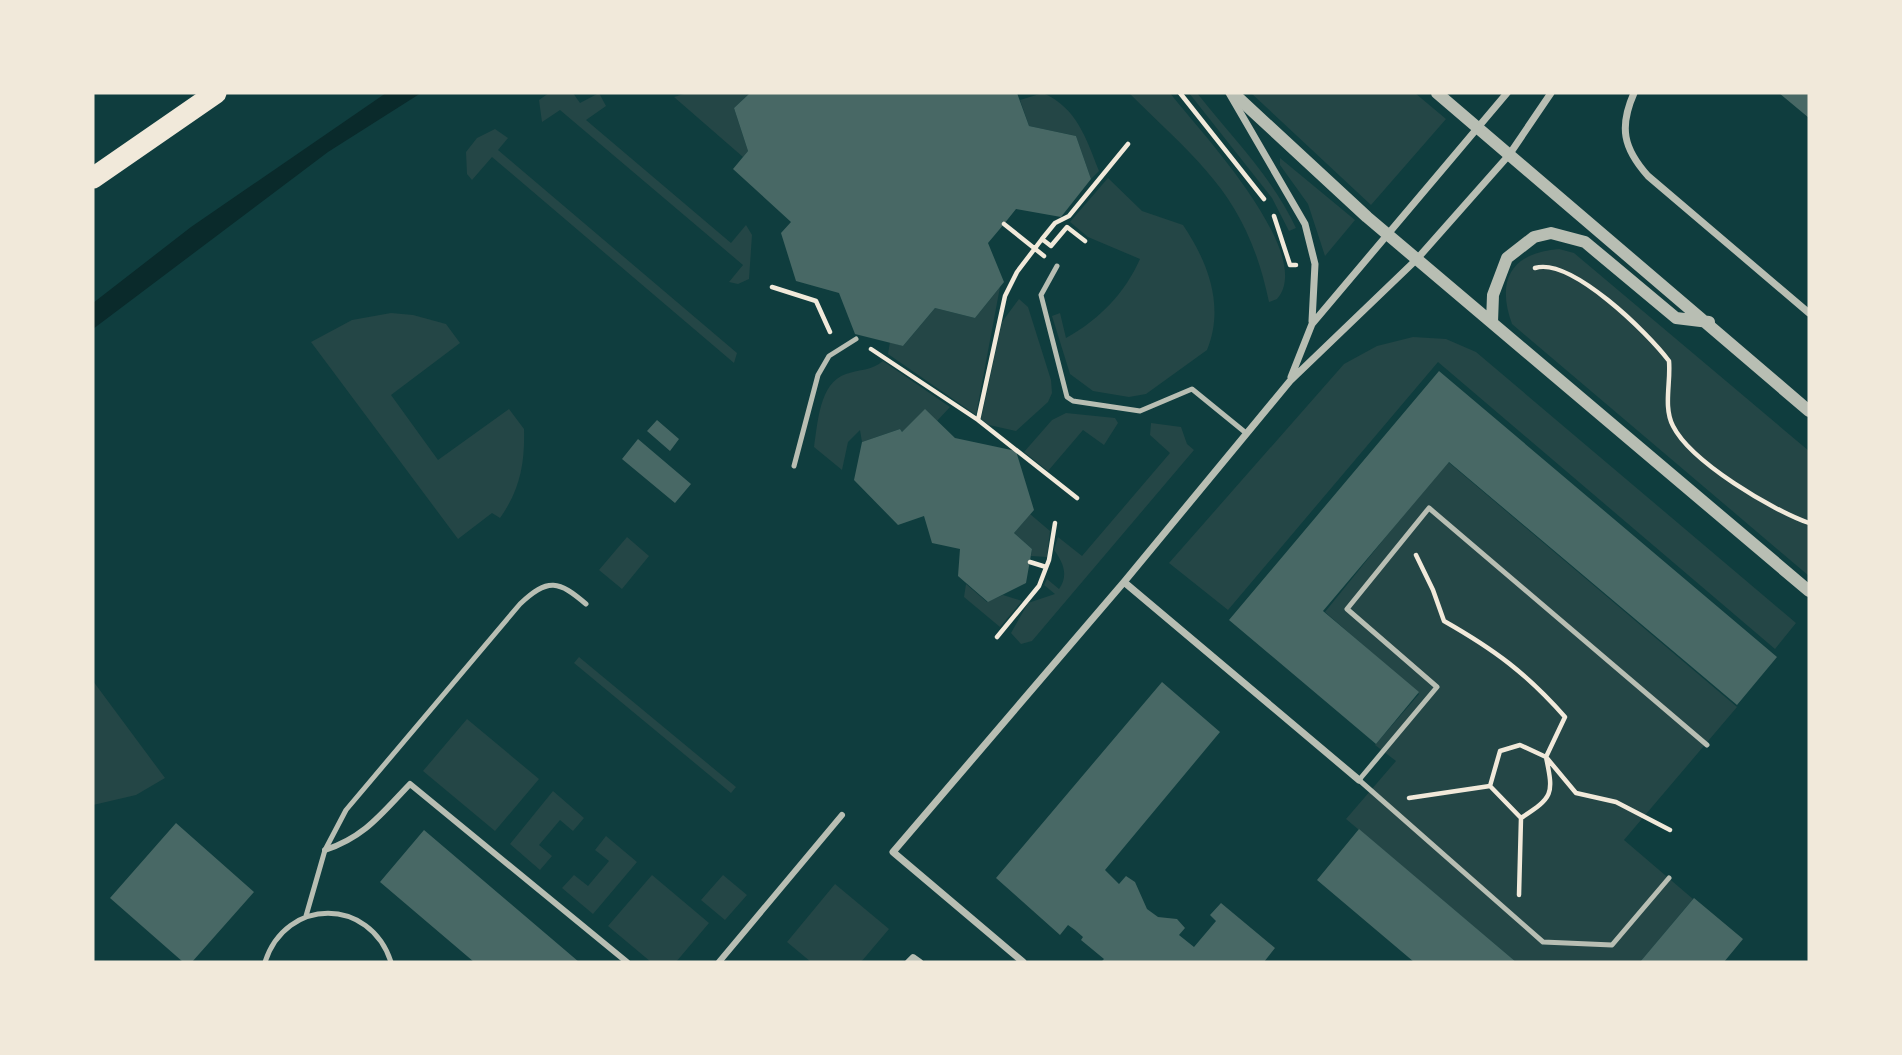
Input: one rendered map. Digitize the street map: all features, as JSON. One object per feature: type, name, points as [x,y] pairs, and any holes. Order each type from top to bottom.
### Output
[{"type":"highway","points":[[93,178],[216,93]]},
{"type":"street","points":[[1231,93],[1417,259],[1809,591]]},
{"type":"street","points":[[1231,93],[1271,169],[1297,206],[1308,232],[1315,264],[1312,324],[1290,381]]},
{"type":"street","points":[[1437,93],[1809,411]]},
{"type":"street","points":[[1312,324],[1507,93]]},
{"type":"street","points":[[1023,962],[893,852],[1124,582],[1290,381],[1417,259],[1508,155],[1552,93]]},
{"type":"street","points":[[1634,93],[1625,114],[1626,138],[1634,160],[1648,176],[1809,313]]},
{"type":"street","points":[[1492,322],[1495,285],[1507,258],[1534,237],[1551,233],[1585,242],[1676,317],[1709,323]]},
{"type":"street","points":[[1124,582],[1359,780]]},
{"type":"street","points":[[325,849],[349,842],[365,831],[410,784],[627,962]]},
{"type":"street","points":[[719,962],[842,816]]},
{"type":"street","points":[[908,962],[913,957],[920,962]]},
{"type":"lane","points":[[1057,266],[1041,295],[1067,397],[1073,401],[1140,411],[1192,389],[1246,433]]},
{"type":"lane","points":[[794,466],[818,375],[838,349],[856,339]]},
{"type":"lane","points":[[1669,878],[1612,945],[1543,942],[1359,780],[1437,687],[1347,609],[1429,508],[1707,745]]},
{"type":"lane","points":[[306,916],[325,849],[346,810],[533,591],[542,586],[559,585],[586,604]]},
{"type":"lane","points":[[265,962],[274,941],[283,930],[306,916],[324,913],[344,914],[362,922],[377,934],[391,962]]},
{"type":"path","points":[[978,420],[1005,296],[1017,272],[1037,250],[1055,223],[1069,216],[1128,144]]},
{"type":"path","points":[[1004,224],[1037,250]]},
{"type":"path","points":[[1042,239],[1051,246],[1068,226],[1085,241]]},
{"type":"path","points":[[1495,285],[1515,289],[1529,272],[1546,265],[1563,269],[1576,277],[1632,322],[1669,361],[1668,411],[1681,437],[1751,496],[1809,523]]},
{"type":"path","points":[[772,287],[816,300],[838,349]]},
{"type":"path","points":[[856,339],[978,420],[1077,498]]},
{"type":"path","points":[[997,637],[1039,586],[1046,567],[1055,523]]},
{"type":"path","points":[[1406,536],[1433,590],[1444,621],[1480,642],[1531,679],[1565,717],[1546,757],[1553,786],[1547,801],[1521,818]]},
{"type":"path","points":[[1030,562],[1046,567]]},
{"type":"path","points":[[1490,786],[1500,751],[1520,745],[1546,757],[1576,793],[1616,802],[1670,830]]},
{"type":"path","points":[[1384,801],[1490,786]]},
{"type":"path","points":[[1490,786],[1521,818],[1518,920]]},
{"type":"shaded area","points":[[386,93],[421,93],[328,152],[93,329],[93,303],[191,227]]},
{"type":"shaded area","points":[[549,93],[573,93],[580,103],[599,93],[606,106],[586,120],[731,243],[746,225],[752,235],[749,279],[738,284],[729,282],[743,265],[560,110],[542,122],[539,100]]},
{"type":"shaded area","points":[[687,93],[750,93],[734,108],[748,151],[743,157],[674,97]]},
{"type":"shaded area","points":[[1043,93],[1064,107],[1079,125],[1099,171],[1091,179],[1076,136],[1029,126],[1020,100]]},
{"type":"shaded area","points":[[1129,93],[1170,93],[1249,192],[1268,223],[1281,253],[1285,279],[1277,299],[1269,302],[1260,266],[1248,235],[1218,185],[1179,141]]},
{"type":"shaded area","points":[[1189,93],[1197,93],[1251,158],[1276,192],[1296,228],[1289,231],[1272,198]]},
{"type":"shaded area","points":[[1251,93],[1415,93],[1446,119],[1371,205]]},
{"type":"shaded area","points":[[495,129],[508,138],[498,150],[737,353],[734,363],[492,157],[472,180],[467,174],[466,152],[477,138]]},
{"type":"shaded area","points":[[1280,158],[1355,220],[1325,256],[1308,204],[1280,165]]},
{"type":"shaded area","points":[[1108,178],[1142,211],[1183,225],[1200,254],[1214,301],[1212,334],[1207,350],[1146,394],[1129,397],[1093,391],[1070,374],[1052,316],[1060,313],[1066,338],[1078,331],[1100,314],[1119,294],[1140,259],[1088,237],[1070,222]]},
{"type":"shaded area","points":[[1559,249],[1574,253],[1809,451],[1809,576],[1512,324],[1506,294],[1507,282],[1512,272],[1529,256]]},
{"type":"shaded area","points":[[1000,287],[976,415],[888,354],[890,342],[903,346],[935,308],[975,318]]},
{"type":"shaded area","points":[[1019,299],[1028,307],[1051,380],[1052,393],[1048,402],[1016,431],[989,425],[981,419],[1002,322]]},
{"type":"shaded area","points":[[391,313],[413,315],[446,324],[460,343],[391,395],[438,460],[509,409],[524,429],[520,476],[507,508],[500,518],[492,513],[458,539],[311,342],[352,320]]},
{"type":"shaded area","points":[[1413,337],[1446,339],[1476,352],[1796,623],[1775,649],[1438,362],[1228,610],[1169,563],[1344,364],[1377,346]]},
{"type":"shaded area","points":[[883,361],[950,407],[937,421],[925,410],[902,432],[900,429],[862,442],[860,430],[848,442],[842,470],[814,447],[821,405],[830,386],[837,379],[874,367]]},
{"type":"shaded area","points":[[1066,413],[1115,418],[1118,423],[1104,445],[1083,430],[1048,471],[1024,452],[1052,420]]},
{"type":"shaded area","points":[[1151,423],[1181,427],[1187,444],[1194,450],[1032,641],[1021,644],[1011,633],[1028,603],[1055,594],[1044,585],[1047,579],[1059,589],[1064,579],[1064,569],[1054,550],[1058,537],[1082,556],[1170,453],[1150,435]]},
{"type":"shaded area","points":[[1447,461],[1737,707],[1624,840],[1693,899],[1640,962],[1516,962],[1346,819],[1396,761],[1375,745],[1419,694],[1325,612]]},
{"type":"shaded area","points":[[1030,514],[1050,531],[1047,557],[1031,556],[1032,549],[1014,533]]},
{"type":"shaded area","points":[[627,537],[649,556],[622,589],[599,570]]},
{"type":"shaded area","points":[[966,584],[987,602],[1003,595],[1022,601],[1000,627],[964,597]]},
{"type":"shaded area","points":[[579,657],[736,787],[731,793],[574,663]]},
{"type":"shaded area","points":[[93,681],[165,778],[136,795],[93,805]]},
{"type":"shaded area","points":[[467,719],[539,779],[495,831],[423,771]]},
{"type":"shaded area","points":[[553,791],[584,818],[573,831],[560,820],[539,845],[552,856],[540,870],[510,844]]},
{"type":"shaded area","points":[[606,836],[637,862],[593,914],[562,888],[574,875],[588,886],[609,861],[595,850]]},
{"type":"shaded area","points":[[652,875],[709,923],[676,962],[651,962],[608,926]]},
{"type":"shaded area","points":[[723,875],[747,895],[725,920],[701,900]]},
{"type":"shaded area","points":[[835,884],[889,929],[861,962],[811,962],[787,942]]},
{"type":"building","points":[[750,93],[1017,93],[1029,126],[1076,136],[1091,179],[1061,217],[1016,209],[988,243],[1004,282],[975,318],[935,308],[903,346],[855,334],[839,293],[796,281],[781,233],[791,222],[733,169],[748,151],[734,108]]},
{"type":"building","points":[[1779,93],[1809,93],[1809,118]]},
{"type":"building","points":[[1439,371],[1777,657],[1737,705],[1449,462],[1323,611],[1419,692],[1376,744],[1229,620]]},
{"type":"building","points":[[925,409],[955,438],[1016,451],[1034,510],[1014,533],[1032,549],[1026,583],[988,602],[958,576],[960,549],[932,543],[924,516],[898,525],[854,480],[862,442],[900,429],[902,432]]},
{"type":"building","points":[[657,420],[679,439],[670,451],[647,431]]},
{"type":"building","points":[[638,439],[691,484],[675,503],[622,459]]},
{"type":"building","points":[[1162,682],[1220,732],[1105,870],[1119,884],[1126,876],[1135,882],[1147,909],[1158,917],[1177,919],[1185,928],[1179,935],[1194,947],[1216,921],[1210,915],[1221,903],[1275,948],[1264,962],[1101,962],[1104,959],[1081,940],[1083,937],[1075,930],[1068,925],[1060,935],[996,878]]},
{"type":"building","points":[[176,823],[254,892],[192,962],[183,962],[110,898]]},
{"type":"building","points":[[1359,829],[1516,962],[1414,962],[1317,880]]},
{"type":"building","points":[[424,830],[579,962],[474,962],[380,882]]},
{"type":"building","points":[[1694,898],[1743,939],[1724,962],[1640,962]]}]
